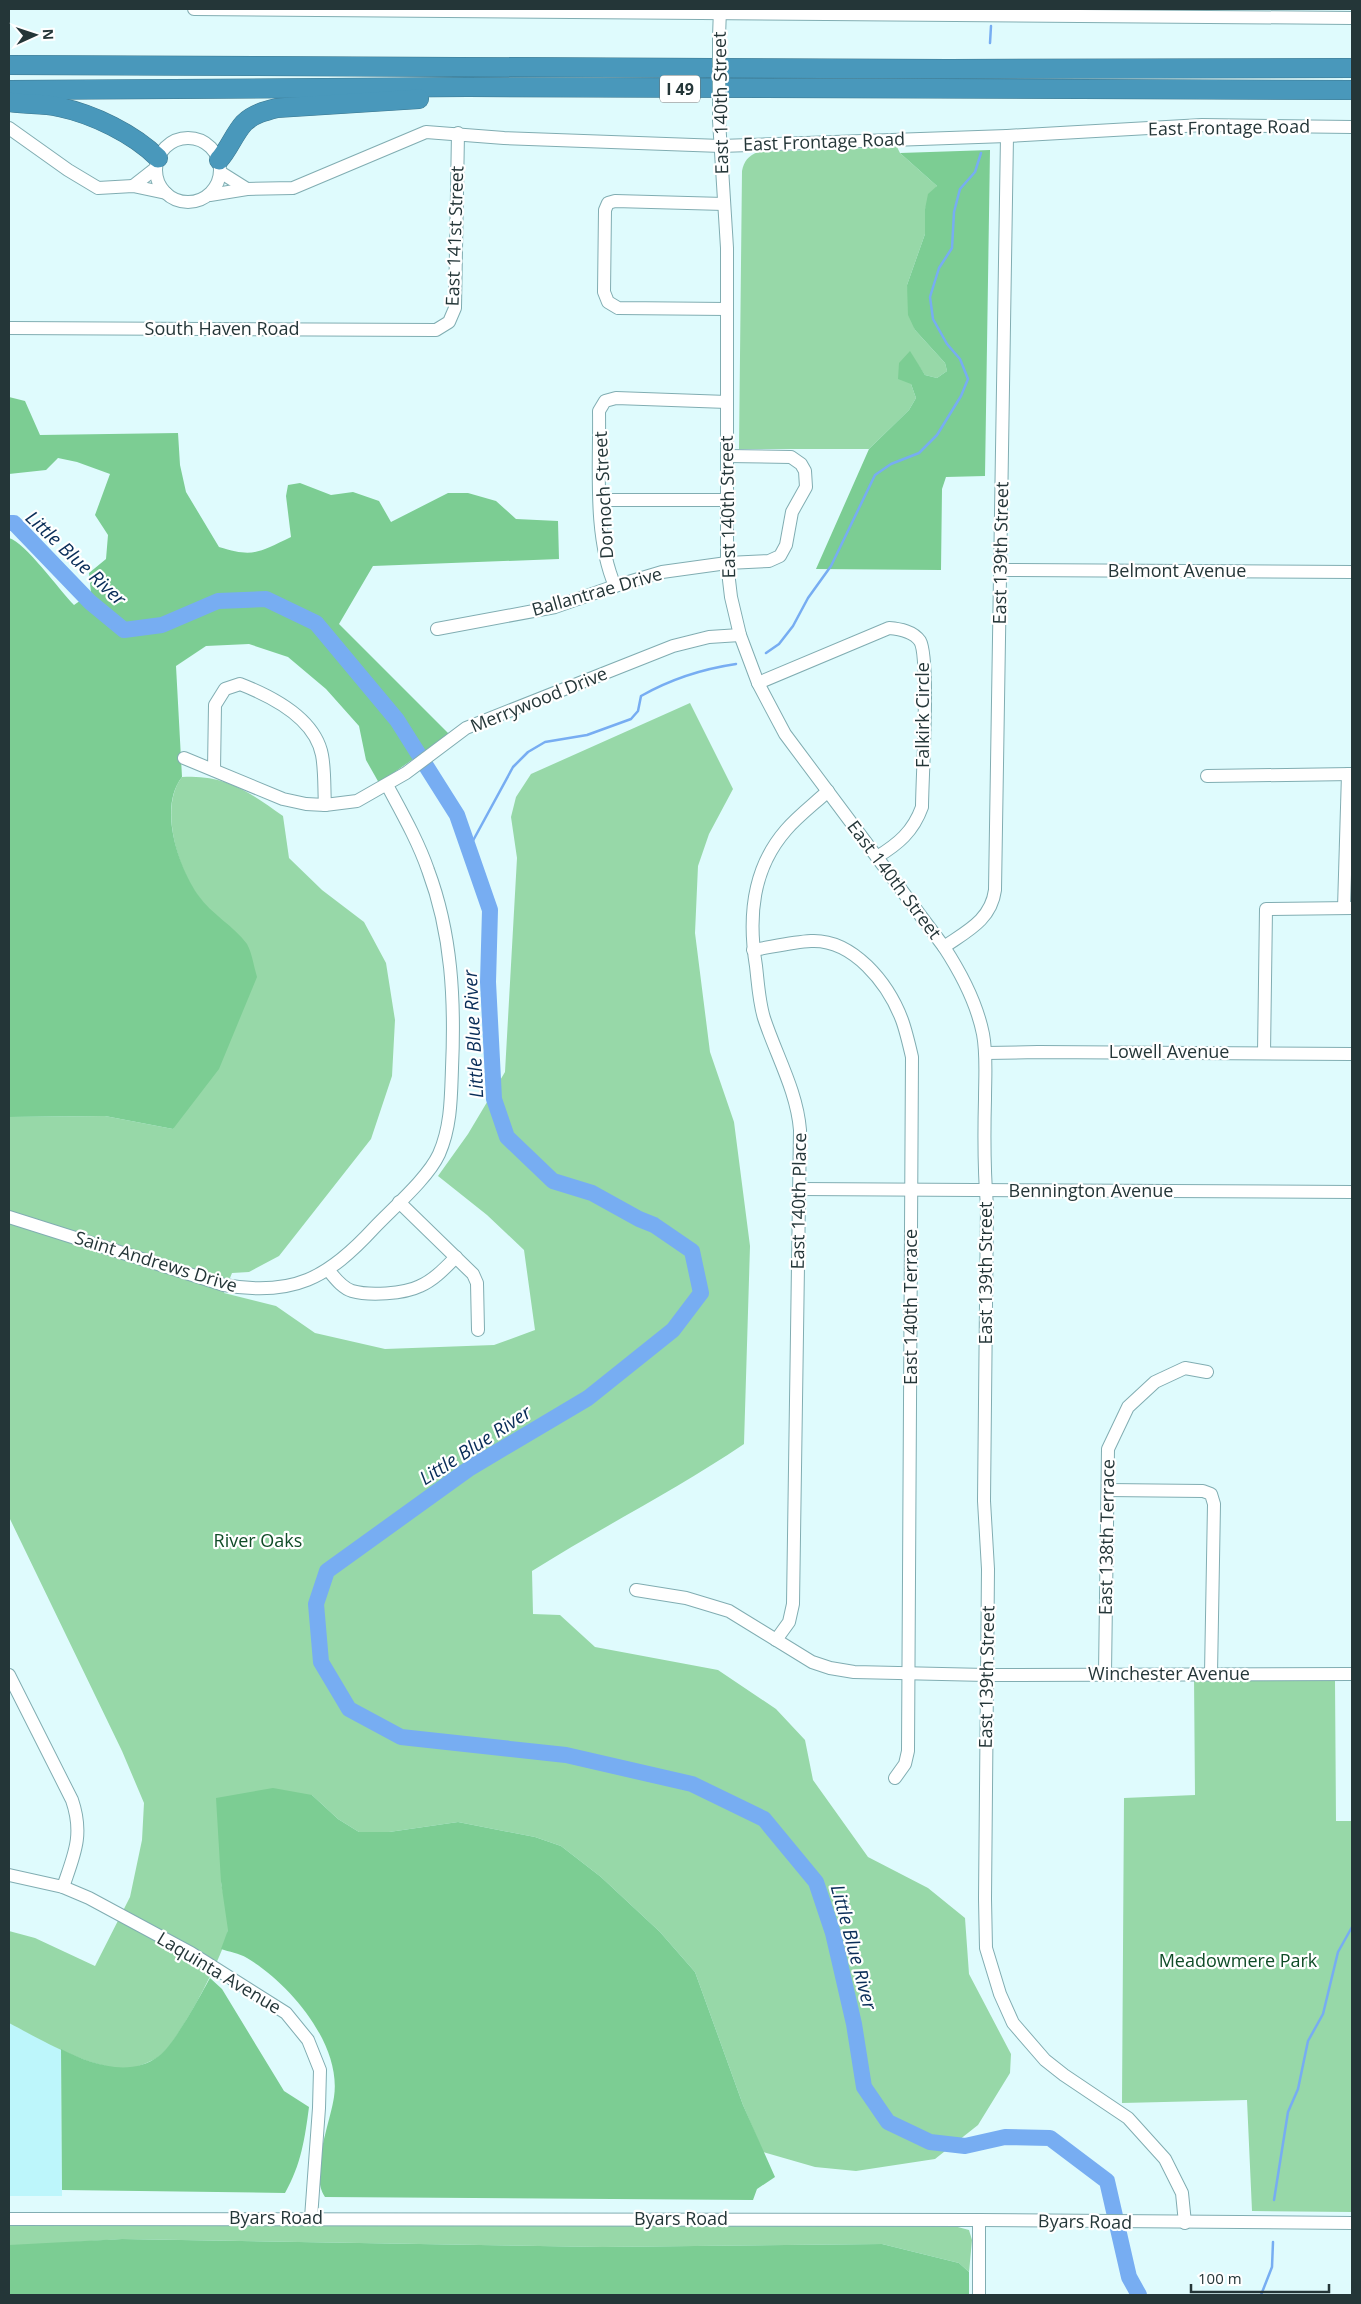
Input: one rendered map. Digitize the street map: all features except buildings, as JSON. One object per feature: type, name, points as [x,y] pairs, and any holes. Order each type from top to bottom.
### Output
[{"type":"highway","name":"I 49","points":[[9,65],[929,69],[1352,68]]},
{"type":"highway","name":"I 49","points":[[9,90],[468,87],[1352,90]]},
{"type":"highway","points":[[220,166],[244,124],[257,114],[277,108],[434,99],[468,87]]},
{"type":"highway","points":[[9,102],[59,107],[112,125],[146,146],[157,163]]},
{"type":"street","points":[[194,9],[1008,12],[1352,18]]},
{"type":"street","name":"East 140th Street","points":[[720,11],[719,120],[727,248],[727,563],[731,597],[740,635],[758,683],[785,734],[956,965],[975,1008],[983,1032],[986,1054]]},
{"type":"street","name":"East Frontage Road","points":[[210,194],[247,189],[292,188],[426,132],[504,138],[721,146],[1007,136],[1202,126],[1352,126]]},
{"type":"street","points":[[9,128],[68,170],[98,188],[133,186],[166,193],[178,201],[189,202],[200,200],[210,194],[217,186],[220,166]]},
{"type":"street","name":"East 141st Street","points":[[436,330],[449,322],[455,308],[458,134]]},
{"type":"street","name":"East 139th Street","points":[[944,947],[980,922],[994,904],[1007,136]]},
{"type":"street","points":[[133,186],[157,163],[163,149],[171,142],[191,137],[210,145],[220,166],[247,189]]},
{"type":"street","points":[[157,163],[157,179],[166,193]]},
{"type":"street","points":[[724,204],[615,201],[608,203],[606,207],[604,292],[608,302],[618,308],[727,309]]},
{"type":"street","name":"South Haven Road","points":[[9,328],[436,330]]},
{"type":"street","name":"Dornoch Street","points":[[615,586],[609,573],[603,545],[600,500],[599,411],[603,404],[605,401],[616,398],[727,402]]},
{"type":"street","name":"Ballantrae Drive","points":[[437,629],[555,607],[662,572],[727,563],[769,561],[780,556],[786,545],[792,512],[806,487],[807,479],[801,464],[791,457],[727,456]]},
{"type":"street","points":[[600,500],[727,500]]},
{"type":"street","name":"Belmont Avenue","points":[[1001,570],[1352,572]]},
{"type":"street","name":"Falkirk Circle","points":[[758,683],[889,628],[905,631],[920,641],[925,665],[922,807],[910,832],[898,844],[877,857]]},
{"type":"street","name":"Merrywood Drive","points":[[184,758],[283,799],[306,804],[325,805],[357,801],[406,774],[444,747],[466,728],[673,646],[709,637],[740,635]]},
{"type":"street","points":[[214,770],[215,705],[220,694],[226,689],[240,684],[280,704],[313,734],[322,754],[325,805]]},
{"type":"street","points":[[1207,776],[1350,774],[1348,908],[1266,909],[1264,1053]]},
{"type":"street","name":"Saint Andrews Drive","points":[[9,1217],[224,1284],[248,1289],[293,1286],[329,1271],[368,1235],[423,1176],[438,1156],[448,1127],[454,1023],[451,970],[439,902],[412,832],[387,785]]},
{"type":"street","name":"East 140th Place","points":[[776,1640],[789,1622],[793,1604],[799,1116],[763,1016],[753,950],[752,906],[757,882],[765,863],[786,829],[828,791]]},
{"type":"street","name":"East 140th Terrace","points":[[753,950],[812,941],[832,944],[848,951],[862,963],[888,993],[902,1019],[912,1057],[908,1751],[905,1764],[895,1778]]},
{"type":"street","name":"Lowell Avenue","points":[[986,1054],[1038,1052],[1352,1054]]},
{"type":"street","name":"East 139th Street","points":[[986,1054],[984,1169],[986,1190],[984,1501],[988,1569],[986,1948],[1000,1994],[1014,2023],[1045,2060],[1064,2076],[1128,2118],[1165,2159],[1182,2193],[1185,2223]]},
{"type":"street","name":"Bennington Avenue","points":[[799,1189],[1352,1192]]},
{"type":"street","points":[[399,1202],[473,1274],[477,1283],[478,1330]]},
{"type":"street","points":[[329,1271],[342,1285],[351,1291],[376,1293],[402,1292],[419,1287],[432,1279],[456,1257]]},
{"type":"street","name":"East 138th Terrace","points":[[1105,1674],[1108,1449],[1128,1407],[1155,1382],[1185,1368],[1207,1372]]},
{"type":"street","points":[[1108,1490],[1203,1491],[1211,1494],[1214,1504],[1211,1674]]},
{"type":"street","name":"Winchester Avenue","points":[[636,1590],[686,1598],[729,1611],[812,1662],[830,1668],[854,1672],[986,1675],[1352,1674]]},
{"type":"street","points":[[9,1675],[13,1695],[72,1800],[77,1815],[79,1831],[77,1846],[63,1888]]},
{"type":"street","name":"Laquinta Avenue","points":[[9,1875],[63,1888],[89,1898],[191,1953],[286,2012],[308,2040],[320,2070],[319,2108],[310,2218]]},
{"type":"street","name":"Byars Road","points":[[9,2219],[310,2218],[1352,2223]]},
{"type":"street","points":[[979,2220],[979,2295]]},
{"type":"shaded area","points":[[9,2023],[61,2049],[62,2196],[9,2196]]},
{"type":"green space","points":[[897,147],[900,153],[937,186],[925,209],[925,234],[907,285],[915,330],[945,363],[947,371],[937,378],[925,375],[909,352],[911,384],[916,398],[909,410],[869,449],[739,449],[742,171],[745,162],[749,157],[758,152]]},
{"type":"green space","points":[[990,150],[985,476],[946,477],[942,489],[941,570],[816,569],[869,449],[909,410],[916,398],[911,384],[898,379],[899,363],[910,351],[925,375],[937,378],[947,371],[945,363],[915,330],[908,315],[907,285],[925,234],[925,209],[928,194],[937,186],[900,153]]},
{"type":"green space","points":[[9,397],[25,401],[40,435],[178,433],[180,465],[186,492],[219,547],[231,550],[249,553],[256,552],[291,537],[286,496],[288,485],[300,483],[331,495],[353,492],[379,501],[391,522],[448,493],[468,493],[496,501],[516,519],[558,521],[559,559],[373,566],[339,624],[449,734],[379,783],[366,760],[359,726],[326,689],[288,657],[249,644],[206,646],[176,666],[182,777],[175,789],[171,820],[178,853],[191,883],[203,902],[236,931],[247,944],[257,977],[219,1069],[173,1129],[105,1116],[9,1117],[9,538],[16,541],[33,557],[74,605],[91,593],[89,573],[106,559],[108,535],[95,515],[110,474],[77,462],[58,458],[46,470],[9,474]]},
{"type":"green space","name":"River Oaks","points":[[690,703],[733,789],[709,834],[698,866],[695,933],[710,1052],[734,1122],[750,1246],[744,1444],[692,1477],[532,1571],[533,1614],[560,1615],[595,1647],[718,1670],[776,1709],[805,1740],[813,1780],[868,1857],[928,1888],[965,1918],[969,1974],[1011,2054],[1010,2073],[978,2125],[935,2159],[856,2171],[815,2167],[763,2152],[743,2105],[695,1972],[660,1932],[601,1877],[561,1846],[535,1837],[458,1822],[389,1832],[359,1832],[338,1819],[312,1795],[221,1882],[228,1919],[225,1942],[200,1997],[168,2048],[160,2056],[148,2062],[136,2067],[122,2068],[106,2066],[71,2054],[9,2023],[9,1931],[35,1938],[95,1966],[130,1897],[142,1840],[144,1803],[122,1751],[9,1517],[9,1117],[105,1116],[173,1129],[247,945],[209,909],[190,884],[183,869],[173,836],[172,804],[175,789],[182,777],[211,778],[236,786],[283,816],[289,858],[322,890],[364,922],[386,963],[395,1020],[392,1076],[371,1139],[279,1256],[249,1272],[232,1273],[224,1293],[276,1306],[315,1333],[385,1349],[494,1345],[535,1330],[524,1250],[487,1215],[438,1176],[468,1134],[505,1072],[517,858],[511,817],[516,797],[531,774]]},
{"type":"green space","name":"Meadowmere Park","points":[[1194,1677],[1335,1681],[1336,1821],[1352,1821],[1352,2212],[1252,2211],[1247,2100],[1122,2103],[1124,1798],[1195,1795]]},
{"type":"green space","points":[[273,1788],[312,1795],[338,1819],[359,1832],[389,1832],[458,1822],[535,1837],[561,1846],[601,1877],[660,1932],[695,1972],[743,2105],[775,2177],[757,2189],[753,2200],[325,2197],[319,2175],[322,2148],[334,2097],[334,2077],[330,2056],[321,2036],[309,2017],[279,1983],[247,1958],[221,1949],[228,1930],[221,1882],[216,1798]]},
{"type":"green space","points":[[210,1978],[222,1989],[284,2091],[309,2107],[299,2162],[285,2193],[62,2190],[61,2049],[97,2064],[123,2067],[148,2063],[159,2056],[172,2042]]},
{"type":"green space","points":[[9,2224],[954,2226],[969,2230],[972,2240],[969,2272],[959,2263],[882,2244],[602,2247],[122,2239],[16,2246],[9,2245]]},
{"type":"green space","points":[[122,2239],[602,2247],[882,2244],[959,2263],[969,2272],[969,2295],[9,2295],[9,2245]]},
{"type":"waterway","points":[[990,43],[991,26]]},
{"type":"waterway","points":[[766,653],[779,644],[793,626],[808,598],[831,566],[875,475],[891,464],[919,453],[937,435],[961,396],[968,379],[960,359],[947,344],[933,319],[930,297],[939,268],[952,248],[954,212],[960,189],[975,172],[981,153]]},
{"type":"waterway","name":"Little Blue River","points":[[9,523],[14,523],[90,602],[124,630],[162,625],[218,601],[266,599],[316,623],[397,720],[457,815],[490,910],[488,982],[494,1099],[507,1137],[553,1181],[592,1193],[639,1219],[654,1225],[692,1251],[701,1293],[673,1330],[588,1398],[470,1468],[327,1571],[316,1604],[321,1662],[349,1709],[401,1737],[566,1755],[692,1784],[764,1819],[816,1882],[833,1933],[854,2024],[864,2087],[888,2122],[930,2142],[965,2146],[1005,2137],[1050,2138],[1107,2181],[1129,2277],[1139,2295]]},
{"type":"waterway","points":[[469,848],[513,767],[528,752],[545,742],[587,735],[631,719],[638,711],[641,696],[652,690],[687,676],[736,664]]},
{"type":"waterway","points":[[1274,2200],[1288,2112],[1298,2089],[1308,2041],[1323,2014],[1338,1952],[1352,1927]]},
{"type":"waterway","points":[[1261,2295],[1272,2267],[1273,2242]]}]
